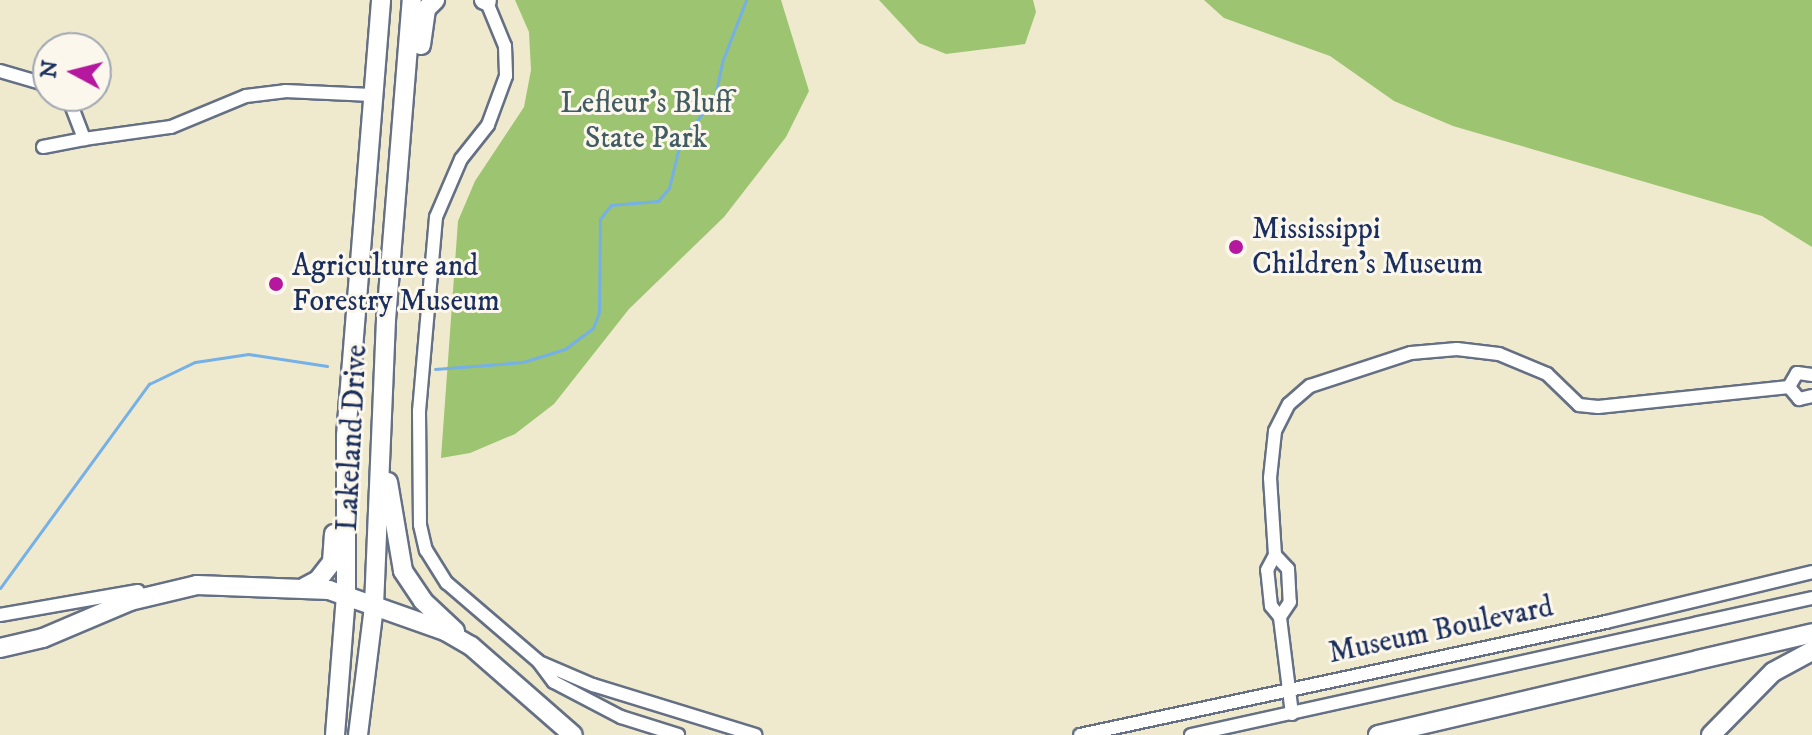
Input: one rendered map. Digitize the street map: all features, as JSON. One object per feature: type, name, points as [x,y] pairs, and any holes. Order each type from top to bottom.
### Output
[{"type":"highway","name":"Lakeland Drive","points":[[335,735],[346,594],[346,436],[381,0]]},
{"type":"highway","name":"Lakeland Drive","points":[[358,735],[374,606],[381,421],[412,0]]},
{"type":"highway","points":[[372,95],[404,92],[418,75],[422,25],[435,0]]},
{"type":"highway","points":[[381,421],[392,528],[403,571],[423,601],[573,735]]},
{"type":"highway","points":[[305,587],[332,562],[346,436]]},
{"type":"highway","points":[[0,648],[43,638],[130,601],[197,585],[305,587],[346,594],[445,631],[471,646]]},
{"type":"highway","points":[[1378,735],[1812,633]]},
{"type":"highway","points":[[1711,735],[1773,672],[1812,651]]},
{"type":"street","points":[[486,0],[505,46],[506,76],[488,125],[461,159],[436,217],[419,411],[420,525],[426,550],[447,583],[538,661],[554,682],[586,700],[678,735]]},
{"type":"street","points":[[0,71],[32,80]]},
{"type":"street","points":[[43,147],[171,127],[246,96],[285,91],[372,95]]},
{"type":"street","points":[[74,112],[84,139]]},
{"type":"street","points":[[1292,714],[1280,617],[1271,606],[1267,570],[1275,555],[1270,478],[1275,431],[1289,404],[1310,386],[1411,353],[1457,349],[1499,354],[1547,374],[1579,405],[1598,407],[1789,387]]},
{"type":"street","points":[[1789,387],[1797,373],[1812,375]]},
{"type":"street","points":[[1789,387],[1799,399],[1812,396]]},
{"type":"street","points":[[1275,555],[1288,569],[1290,602],[1280,617]]},
{"type":"street","name":"Museum Boulevard","points":[[1080,735],[1812,572]]},
{"type":"street","points":[[0,615],[197,585]]},
{"type":"street","name":"Museum Boulevard","points":[[1191,735],[1812,598]]},
{"type":"street","points":[[538,661],[593,685],[756,735]]},
{"type":"green space","name":"Lefleur's Bluff State Park","points":[[515,0],[781,0],[809,91],[786,137],[724,217],[629,309],[554,404],[515,434],[470,453],[441,458],[458,221],[475,181],[524,107],[531,70],[529,32]]},
{"type":"green space","points":[[879,0],[1033,0],[1036,12],[1025,44],[946,54],[919,43]]},
{"type":"green space","points":[[1204,0],[1812,0],[1812,247],[1762,216],[1453,126],[1394,101],[1330,56],[1224,18]]},
{"type":"waterway","points":[[435,369],[523,362],[565,349],[593,328],[599,312],[600,219],[611,205],[658,201],[669,188],[680,143],[715,96],[722,62],[746,0]]},
{"type":"waterway","points":[[0,588],[149,384],[195,362],[248,354],[327,366]]},
{"type":"place","name":"Mississippi Children's Museum","points":[[1236,247]]},
{"type":"place","name":"Agriculture and Forestry Museum","points":[[276,284]]}]
